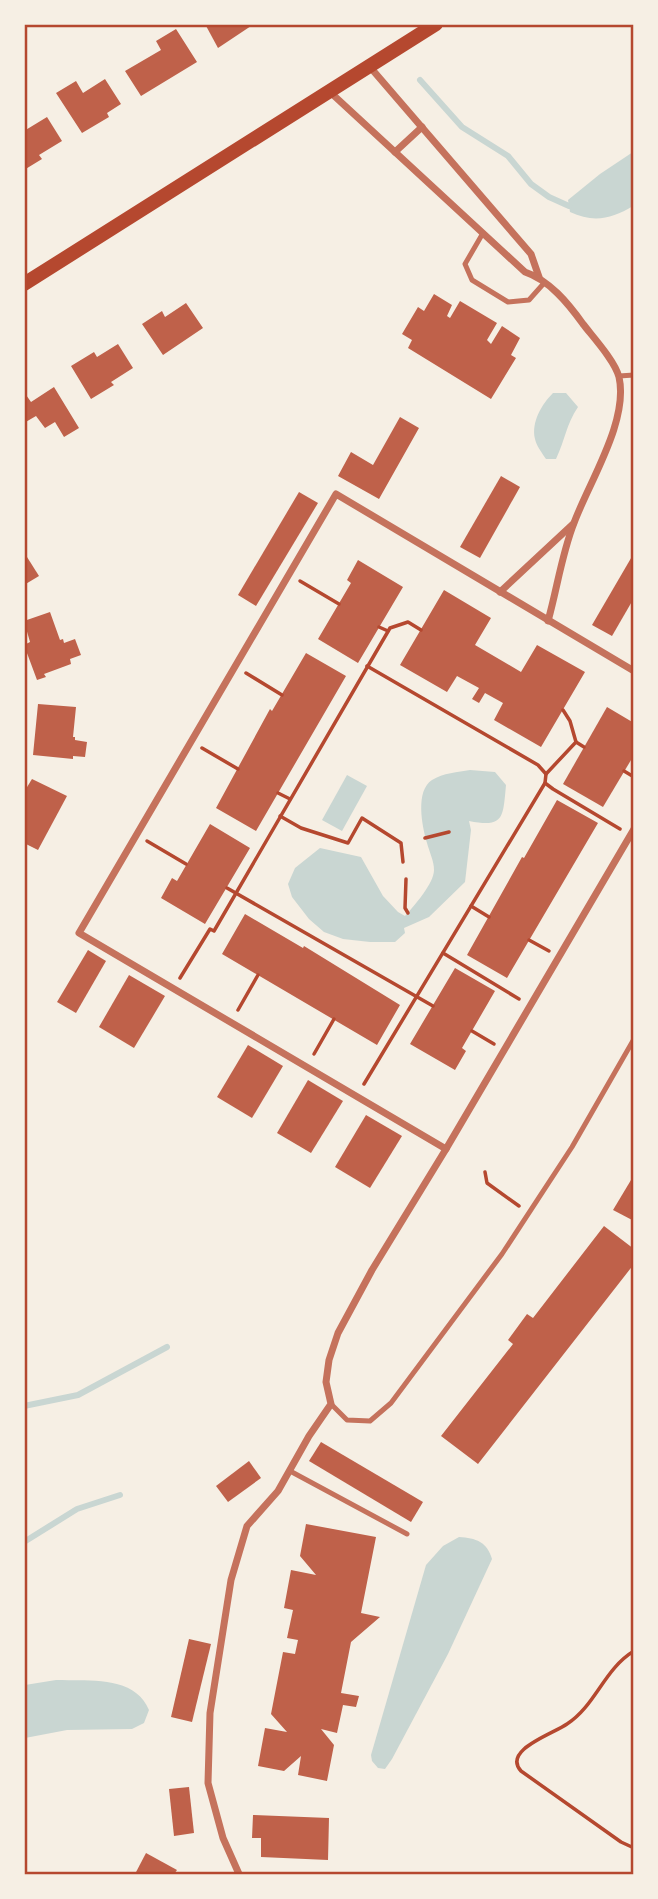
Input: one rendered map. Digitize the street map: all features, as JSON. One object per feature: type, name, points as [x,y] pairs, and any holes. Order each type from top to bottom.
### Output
[{"type":"main road","points":[[24,285],[436,24]]},
{"type":"street","points":[[370,67],[531,254],[542,279],[575,312],[619,376],[619,404],[605,456],[573,524],[548,621]]},
{"type":"street","points":[[330,92],[525,272],[542,279]]},
{"type":"street","points":[[395,152],[422,127]]},
{"type":"street","points":[[446,1149],[79,933],[336,494],[634,671]]},
{"type":"street","points":[[500,592],[573,524]]},
{"type":"street","points":[[239,1874],[223,1839],[208,1783],[210,1713],[231,1580],[247,1526],[278,1490],[331,1404],[326,1382],[329,1360],[338,1333],[372,1270],[632,832]]},
{"type":"lane","points":[[483,233],[466,264],[472,280],[508,302],[529,300],[542,279]]},
{"type":"lane","points":[[619,376],[634,375]]},
{"type":"lane","points":[[331,1404],[347,1420],[370,1421],[391,1403],[502,1254],[572,1147],[634,1039]]},
{"type":"lane","points":[[290,1471],[407,1534]]},
{"type":"path","points":[[289,575],[339,604]]},
{"type":"path","points":[[174,989],[210,929],[214,931],[390,628],[408,622],[421,630]]},
{"type":"path","points":[[379,626],[388,631]]},
{"type":"path","points":[[367,666],[538,765],[546,774]]},
{"type":"path","points":[[235,667],[282,695]]},
{"type":"path","points":[[562,710],[570,720],[576,742],[584,747]]},
{"type":"path","points":[[191,742],[238,769]]},
{"type":"path","points":[[357,1096],[545,783],[546,774],[576,742]]},
{"type":"path","points":[[624,771],[634,777]]},
{"type":"path","points":[[545,783],[632,832]]},
{"type":"path","points":[[278,793],[289,799]]},
{"type":"path","points":[[279,816],[301,828],[348,843],[362,818],[401,843],[403,862]]},
{"type":"path","points":[[425,838],[449,832]]},
{"type":"path","points":[[136,835],[187,864]]},
{"type":"path","points":[[406,879],[405,908],[408,913]]},
{"type":"path","points":[[227,888],[433,1006]]},
{"type":"path","points":[[471,906],[489,917]]},
{"type":"path","points":[[529,940],[558,957]]},
{"type":"path","points":[[443,953],[530,1006]]},
{"type":"path","points":[[231,1022],[258,975]]},
{"type":"path","points":[[306,1067],[334,1020]]},
{"type":"path","points":[[472,1031],[504,1050]]},
{"type":"path","points":[[485,1172],[487,1183],[529,1213]]},
{"type":"path","points":[[634,1651],[613,1668],[584,1711],[566,1725],[520,1751],[515,1760],[521,1771],[621,1842],[634,1847]]},
{"type":"shaded area","points":[[633,152],[633,206],[602,218],[587,218],[570,212],[568,200]]},
{"type":"shaded area","points":[[553,393],[566,393],[578,407],[556,459],[546,459],[539,449],[534,433],[541,408]]},
{"type":"shaded area","points":[[470,770],[495,772],[506,785],[504,806],[500,818],[495,821],[469,821],[471,830],[465,882],[429,917],[404,928],[405,933],[395,942],[343,939],[324,932],[309,919],[292,897],[288,884],[295,868],[320,848],[361,857],[383,896],[405,916],[419,900],[434,870],[422,818],[423,792],[436,778]]},
{"type":"shaded area","points":[[347,775],[367,786],[342,831],[322,820]]},
{"type":"shaded area","points":[[459,1537],[480,1542],[492,1559],[448,1654],[392,1759],[385,1769],[378,1768],[371,1755],[426,1565],[443,1546]]},
{"type":"shaded area","points":[[56,1680],[122,1685],[142,1699],[149,1710],[144,1723],[132,1729],[67,1730],[25,1738],[25,1685]]},
{"type":"building","points":[[205,24],[254,24],[218,48]]},
{"type":"building","points":[[176,29],[197,62],[141,96],[125,71],[161,50],[156,41]]},
{"type":"building","points":[[105,79],[121,104],[107,113],[109,117],[82,133],[56,93],[76,81],[83,93]]},
{"type":"building","points":[[47,117],[62,141],[39,155],[42,159],[24,170],[24,131]]},
{"type":"building","points":[[434,294],[452,305],[447,316],[450,318],[460,301],[497,323],[487,340],[491,344],[502,326],[520,338],[511,355],[516,358],[491,399],[408,348],[412,340],[402,334],[418,307],[424,311]]},
{"type":"building","points":[[186,303],[203,328],[163,355],[142,324],[162,311],[165,317]]},
{"type":"building","points":[[118,344],[133,368],[111,382],[114,385],[91,399],[71,366],[94,352],[97,357]]},
{"type":"building","points":[[54,387],[79,428],[64,437],[55,422],[45,428],[36,416],[24,423],[24,392],[31,402]]},
{"type":"building","points":[[400,417],[419,428],[379,499],[338,476],[351,452],[373,465]]},
{"type":"building","points":[[501,476],[520,487],[480,558],[460,547]]},
{"type":"building","points":[[299,492],[318,503],[256,606],[238,595]]},
{"type":"building","points":[[634,553],[634,598],[612,636],[592,625]]},
{"type":"building","points":[[27,557],[39,576],[24,585],[24,558]]},
{"type":"building","points":[[358,560],[403,587],[358,663],[318,639],[351,583],[347,580]]},
{"type":"building","points":[[444,590],[491,618],[475,645],[521,672],[537,645],[585,672],[541,747],[494,720],[503,703],[485,693],[479,703],[472,699],[479,688],[457,676],[447,692],[400,665]]},
{"type":"building","points":[[50,612],[60,640],[63,639],[64,643],[75,639],[81,655],[70,659],[71,664],[44,674],[46,677],[37,680],[24,645],[30,642],[24,621]]},
{"type":"building","points":[[306,653],[346,676],[256,831],[216,808],[270,709],[272,711]]},
{"type":"building","points":[[38,704],[76,707],[73,737],[75,740],[87,742],[85,757],[73,756],[73,759],[33,755]]},
{"type":"building","points":[[607,707],[634,723],[634,755],[603,807],[563,784]]},
{"type":"building","points":[[32,779],[67,796],[38,850],[24,843],[24,792]]},
{"type":"building","points":[[557,800],[598,823],[507,978],[467,955]]},
{"type":"building","points":[[210,824],[250,848],[205,924],[161,898],[172,878],[177,881]]},
{"type":"building","points":[[245,914],[303,948],[304,946],[400,1005],[377,1045],[222,954]]},
{"type":"building","points":[[88,950],[106,961],[76,1013],[57,1002]]},
{"type":"building","points":[[455,968],[495,991],[462,1048],[466,1051],[455,1070],[410,1044]]},
{"type":"building","points":[[129,975],[165,996],[134,1048],[99,1027]]},
{"type":"building","points":[[248,1045],[283,1066],[252,1118],[217,1097]]},
{"type":"building","points":[[308,1080],[343,1101],[311,1153],[277,1133]]},
{"type":"building","points":[[366,1115],[402,1136],[370,1188],[335,1167]]},
{"type":"building","points":[[634,1175],[634,1221],[613,1210]]},
{"type":"building","points":[[604,1226],[634,1249],[634,1264],[478,1464],[441,1436],[513,1344],[508,1340],[527,1314],[533,1318]]},
{"type":"building","points":[[321,1442],[423,1502],[411,1522],[309,1461]]},
{"type":"building","points":[[249,1461],[261,1478],[228,1502],[216,1486]]},
{"type":"building","points":[[306,1524],[376,1537],[361,1613],[380,1617],[351,1642],[341,1693],[359,1696],[356,1707],[343,1705],[337,1733],[321,1729],[334,1745],[327,1781],[298,1775],[301,1756],[284,1771],[258,1766],[265,1728],[287,1732],[271,1714],[283,1652],[295,1654],[298,1640],[287,1638],[293,1610],[284,1608],[291,1570],[316,1575],[300,1556]]},
{"type":"building","points":[[189,1639],[211,1644],[192,1722],[171,1717]]},
{"type":"building","points":[[189,1787],[194,1833],[174,1836],[169,1789]]},
{"type":"building","points":[[253,1815],[329,1818],[328,1860],[261,1857],[261,1838],[252,1838]]},
{"type":"building","points":[[146,1853],[177,1870],[174,1874],[135,1874]]},
{"type":"waterway","points":[[420,80],[462,127],[508,156],[531,184],[549,197],[569,206]]},
{"type":"waterway","points":[[24,1406],[78,1395],[167,1347]]},
{"type":"waterway","points":[[24,1542],[77,1509],[120,1495]]}]
